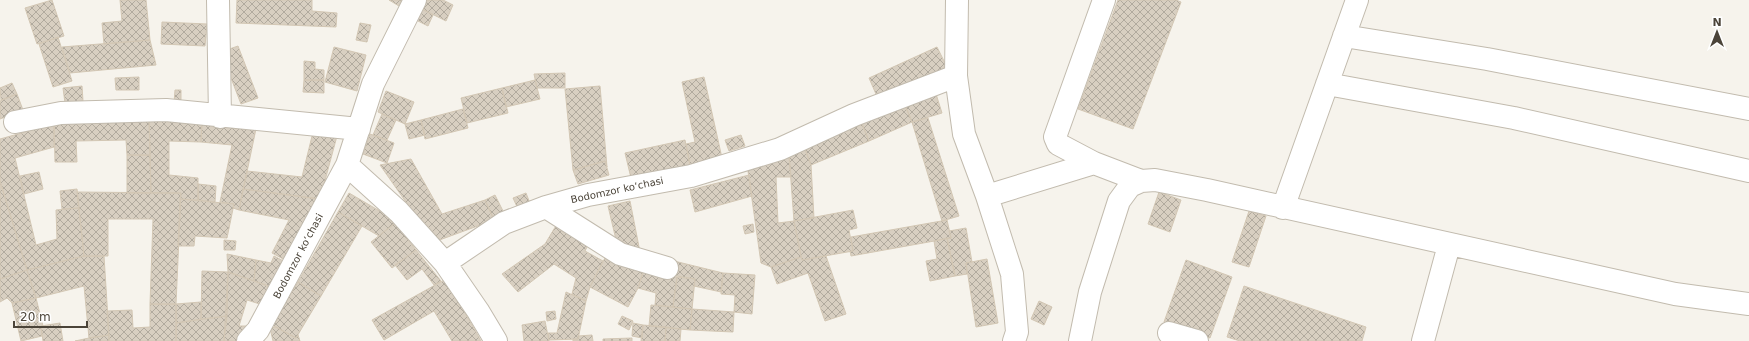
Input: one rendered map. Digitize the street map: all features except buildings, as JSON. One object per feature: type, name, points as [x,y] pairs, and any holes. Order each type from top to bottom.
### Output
[{"type":"street","points":[[218,0],[220,117]]},
{"type":"street","name":"Bodomzor koʻchasi","points":[[248,341],[258,330],[347,165],[373,84],[416,0]]},
{"type":"street","points":[[957,0],[956,76],[964,134],[987,196],[1012,274],[1017,332],[1014,341]]},
{"type":"street","points":[[1104,0],[1055,137],[1058,144],[1094,163],[1140,181]]},
{"type":"street","points":[[1283,208],[1357,0]]},
{"type":"street","points":[[1344,36],[1487,59],[1749,109]]},
{"type":"street","name":"Bodomzor koʻchasi","points":[[445,263],[504,222],[546,207],[588,195],[691,176],[780,149],[854,115],[956,76]]},
{"type":"street","points":[[1327,84],[1514,118],[1749,171]]},
{"type":"street","points":[[15,122],[62,113],[166,110],[220,117],[359,129]]},
{"type":"street","points":[[987,196],[1094,163]]},
{"type":"street","points":[[347,165],[399,212],[445,263],[478,311],[496,341]]},
{"type":"street","points":[[1080,341],[1090,292],[1119,201],[1130,186],[1140,181],[1155,180],[1675,294],[1749,304]]},
{"type":"street","points":[[546,207],[620,254],[667,268]]},
{"type":"street","points":[[1423,341],[1449,245]]},
{"type":"street","points":[[1169,333],[1197,341]]}]
